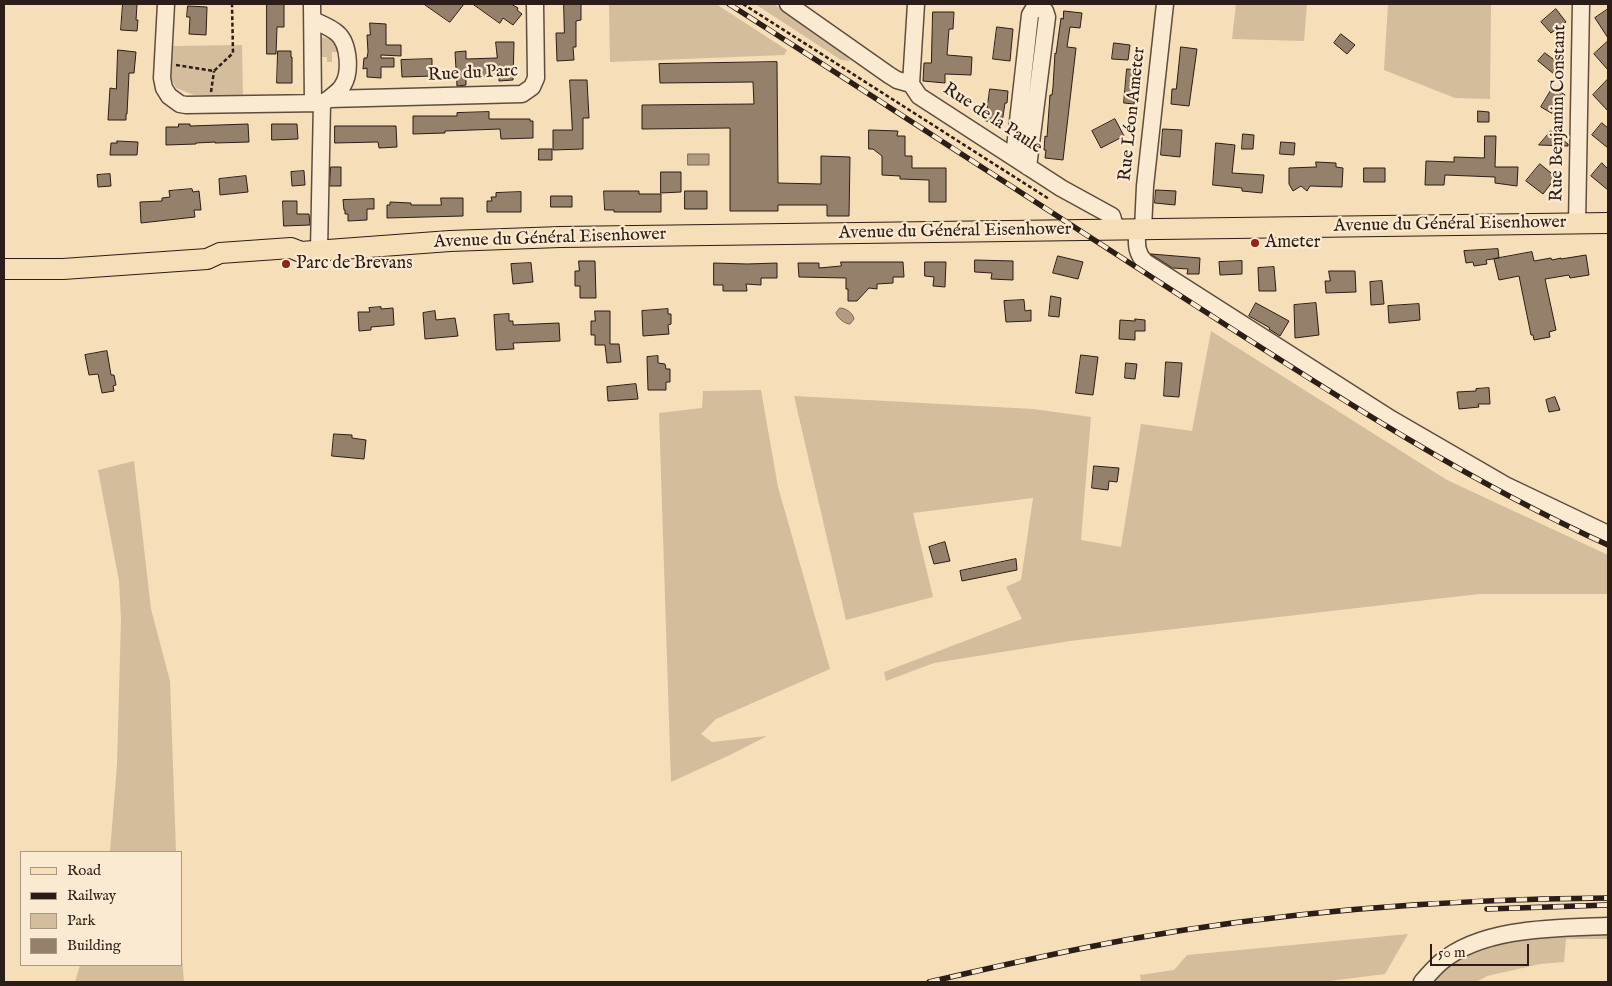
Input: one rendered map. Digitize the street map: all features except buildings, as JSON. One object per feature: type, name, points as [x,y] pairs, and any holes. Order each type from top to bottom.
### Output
[{"type":"main road","name":"Avenue du Général Eisenhower","points":[[4,269],[63,269],[207,259],[220,262],[291,257],[310,251],[450,241],[560,236],[1608,223]]},
{"type":"street","name":"Rue du Parc","points":[[166,4],[162,83],[169,96],[180,104],[210,106],[516,95],[528,91],[534,83],[537,71],[535,4]]},
{"type":"street","points":[[310,251],[321,101],[312,34],[312,4]]},
{"type":"street","points":[[788,4],[889,75],[897,80],[911,84],[916,4]]},
{"type":"street","name":"Rue Léon Ameter","points":[[1165,4],[1137,250],[1144,262],[1391,419],[1505,485],[1608,534]]},
{"type":"street","name":"Rue Benjamin Constant","points":[[1577,224],[1581,4]]},
{"type":"street","points":[[1014,157],[1030,15],[1034,10],[1040,8],[1045,11],[1047,17],[1028,167]]},
{"type":"street","points":[[313,20],[327,26],[338,34],[345,42],[347,51],[346,80],[338,91],[321,101]]},
{"type":"street","name":"Rue de la Paule","points":[[911,84],[919,96],[926,101],[1082,201],[1112,216],[1116,230]]},
{"type":"street","points":[[1422,982],[1441,962],[1466,947],[1482,941],[1518,932],[1608,926]]},
{"type":"path","points":[[210,106],[214,71],[233,53],[232,4]]},
{"type":"path","points":[[743,4],[1049,199]]},
{"type":"path","points":[[163,63],[214,71]]},
{"type":"green space","points":[[609,4],[716,4],[787,50],[784,55],[610,62]]},
{"type":"green space","points":[[755,4],[774,4],[846,54],[850,61],[841,60]]},
{"type":"green space","points":[[1236,4],[1307,4],[1304,41],[1232,39]]},
{"type":"green space","points":[[1388,4],[1491,4],[1490,99],[1455,98],[1384,70]]},
{"type":"green space","points":[[319,38],[332,39],[342,52],[332,52],[332,62],[327,62],[327,57],[316,57]]},
{"type":"green space","points":[[242,45],[243,98],[207,99],[206,95],[194,95],[176,88],[171,78],[173,46]]},
{"type":"green space","points":[[1211,331],[1447,480],[1608,555],[1608,594],[1479,594],[1070,641],[934,663],[886,681],[884,672],[1022,619],[1006,587],[1021,580],[1033,498],[913,513],[933,597],[846,620],[794,396],[1033,409],[1091,417],[1081,540],[1121,547],[1141,424],[1192,431]]},
{"type":"green space","points":[[761,390],[778,487],[830,669],[716,719],[701,734],[712,742],[767,736],[671,782],[659,413],[702,408],[703,391]]},
{"type":"green space","points":[[134,461],[151,609],[170,681],[176,851],[110,851],[117,764],[121,619],[119,581],[98,470]]},
{"type":"green space","points":[[1608,932],[1608,939],[1566,939],[1564,962],[1540,964],[1487,976],[1476,982],[1432,982],[1451,963],[1468,953],[1487,946],[1527,937]]},
{"type":"green space","points":[[1408,934],[1385,974],[1322,982],[1141,982],[1140,975],[1174,970],[1187,955]]},
{"type":"green space","points":[[182,957],[184,982],[75,982],[80,966],[182,966]]},
{"type":"shaded area","points":[[688,154],[709,154],[709,165],[688,165]]},
{"type":"shaded area","points":[[840,308],[851,313],[854,319],[850,324],[844,322],[837,315],[836,313]]},
{"type":"railway","points":[[729,4],[1341,398],[1445,461],[1553,519],[1608,545]]},
{"type":"railway","points":[[929,982],[1101,945],[1245,921],[1366,908],[1426,904],[1608,898]]},
{"type":"railway","points":[[1487,909],[1608,905]]},
{"type":"place","name":"Ameter","points":[[1255,243]]},
{"type":"place","name":"Parc de Brevans","points":[[286,264]]}]
